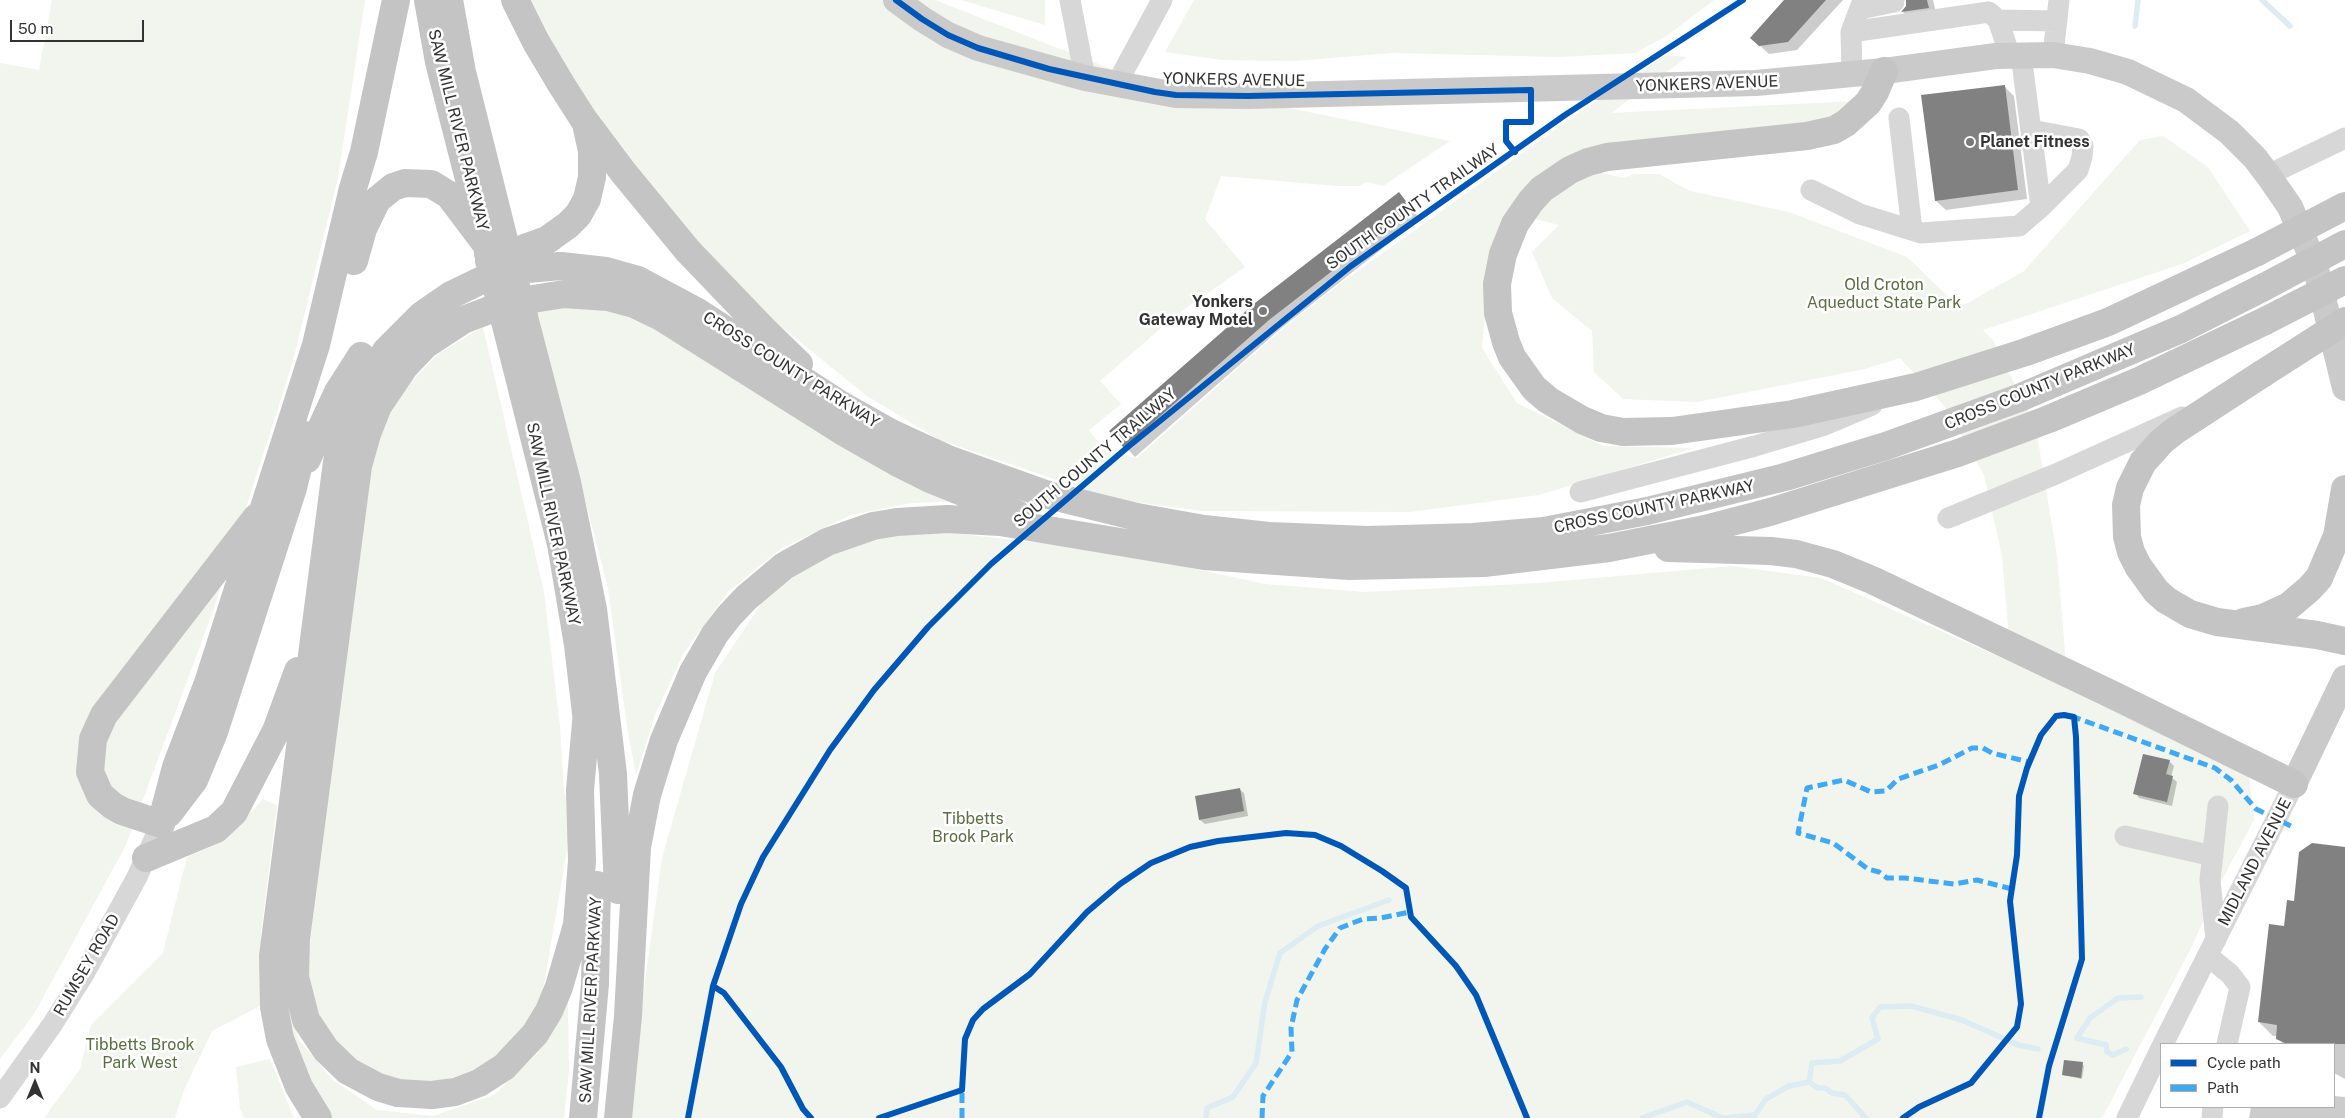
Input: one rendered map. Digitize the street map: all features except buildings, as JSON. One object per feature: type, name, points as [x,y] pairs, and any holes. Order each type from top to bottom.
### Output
[{"type":"highway","points":[[161,824],[176,767],[208,683],[316,345],[352,188],[380,0]]},
{"type":"highway","points":[[352,188],[364,152],[396,0]]},
{"type":"highway","name":"SAW MILL RIVER PARKWAY","points":[[428,0],[441,70],[495,242],[515,319],[582,545],[597,634],[611,750],[617,850],[618,938],[615,1018],[605,1118]]},
{"type":"highway","name":"SAW MILL RIVER PARKWAY","points":[[449,0],[495,242]]},
{"type":"highway","points":[[515,0],[536,42],[584,120],[642,197],[682,244],[762,328],[841,405]]},
{"type":"highway","points":[[1884,71],[1868,103],[1846,123],[1834,130],[1807,136],[1628,153],[1588,162],[1570,170],[1542,189],[1531,200],[1515,224],[1503,254],[1497,284],[1501,327],[1512,357],[1534,388],[1563,410],[1601,428],[1623,432],[1644,432],[1706,428],[1793,414],[1916,387],[2026,352],[2108,322],[2257,252],[2345,206]]},
{"type":"highway","points":[[293,488],[338,392],[358,360],[392,317],[419,294],[450,275],[547,240],[568,225],[578,214],[587,199],[592,177],[592,151],[584,120]]},
{"type":"highway","points":[[161,824],[194,780],[206,752],[293,488],[361,236],[377,200],[387,190],[398,185],[412,182],[431,184],[449,195],[495,242]]},
{"type":"highway","name":"CROSS COUNTY PARKWAY","points":[[316,622],[337,462],[347,424],[358,395],[376,365],[409,326],[451,295],[482,280],[516,270],[562,266],[606,271],[638,280],[696,311],[841,405],[920,447],[996,478],[1048,495],[1137,517],[1204,529],[1301,538],[1403,540],[1482,536],[1561,528],[1647,512],[1785,477],[1886,446],[1986,411],[2084,372],[2181,329],[2345,244]]},
{"type":"highway","name":"CROSS COUNTY PARKWAY","points":[[1106,540],[1204,556],[1357,566],[1480,564],[1609,548],[1689,532],[1770,512],[1958,453],[2140,381],[2345,280]]},
{"type":"highway","points":[[587,712],[580,790],[582,851],[577,924],[560,987],[549,1011],[535,1034],[504,1068],[479,1083],[455,1092],[420,1095],[398,1093],[378,1087],[348,1071],[326,1050],[306,1020],[295,977],[296,939],[352,507],[361,451],[372,419],[386,392],[415,355],[437,335],[476,313],[535,297],[564,294],[594,295],[634,304],[676,326],[842,431],[915,472],[1019,515],[1106,540]]},
{"type":"highway","name":"SAW MILL RIVER PARKWAY","points":[[515,319],[561,544],[587,712],[595,814],[597,916],[593,1019],[583,1118]]},
{"type":"highway","points":[[2345,321],[2208,408],[2162,441],[2143,462],[2130,488],[2126,521],[2131,552],[2138,566],[2156,591],[2184,611],[2217,622],[2317,635],[2345,641]]},
{"type":"highway","points":[[2217,622],[2248,622],[2263,618],[2288,606],[2309,590],[2326,565],[2337,536],[2345,489]]},
{"type":"highway","points":[[161,824],[122,811],[100,795],[90,772],[93,739],[109,708],[265,507]]},
{"type":"highway","points":[[618,1118],[628,1016],[635,870],[643,812],[672,718],[704,652],[729,616],[764,581],[805,552],[849,533],[873,526],[922,520],[972,520],[1027,526],[1106,540]]},
{"type":"highway","points":[[1609,548],[1771,551],[1805,556],[1833,564],[1872,580],[2294,784]]},
{"type":"highway","points":[[146,858],[216,829],[234,812],[252,782],[276,731],[316,622]]},
{"type":"highway","points":[[316,622],[275,937],[272,990],[277,1025],[285,1056],[299,1088],[318,1118]]},
{"type":"main road","name":"YONKERS AVENUE","points":[[896,0],[948,35],[978,48],[1085,78],[1176,95],[1248,96],[1732,84],[1884,71],[2016,55],[2053,55],[2109,66],[2167,89],[2203,112],[2229,132],[2255,158],[2268,175],[2290,207],[2315,264],[2345,388]]},
{"type":"main road","name":"MIDLAND AVENUE","points":[[2294,784],[2345,678]]},
{"type":"street","points":[[1070,0],[1085,78]]},
{"type":"street","points":[[1116,85],[1162,0]]},
{"type":"street","points":[[1852,74],[1850,32],[1862,5],[1894,2]]},
{"type":"street","points":[[1850,32],[1988,11],[2058,10],[2053,55]]},
{"type":"street","points":[[1988,11],[2016,55],[2031,130],[2041,207]]},
{"type":"street","points":[[1899,118],[1912,230]]},
{"type":"street","points":[[1811,190],[1860,214],[1921,233],[2019,226],[2078,170],[2082,157],[2082,146],[2079,139],[2031,130]]},
{"type":"street","points":[[2268,175],[2345,138]]},
{"type":"street","points":[[1580,492],[1755,446],[1822,426],[1916,387]]},
{"type":"street","points":[[1948,518],[2056,474],[2172,421],[2208,408]]},
{"type":"street","name":"MIDLAND AVENUE","points":[[2164,1043],[2294,784]]},
{"type":"street","points":[[2218,806],[2210,880],[2212,948],[2240,987],[2227,1043]]},
{"type":"street","name":"RUMSEY ROAD","points":[[0,1098],[69,998],[111,927],[161,824]]},
{"type":"street","points":[[2125,836],[2213,856]]},
{"type":"street","points":[[2127,1118],[2160,1050]]},
{"type":"green space","points":[[52,0],[365,0],[338,178],[293,361],[212,614],[126,845],[34,1014],[0,1059],[0,63],[39,70]]},
{"type":"green space","name":"Tibbetts Brook Park","points":[[524,0],[935,0],[1124,74],[1450,141],[1383,186],[1366,182],[1360,186],[1337,186],[1221,176],[1205,219],[1245,267],[1175,316],[1100,381],[1121,404],[1089,430],[1105,451],[1137,458],[1282,329],[1337,286],[1577,114],[1666,55],[1687,57],[1611,113],[1857,101],[1842,119],[1570,166],[1625,178],[1633,174],[1659,174],[1690,191],[1789,212],[1907,257],[1957,305],[1966,304],[2024,271],[2140,140],[2163,136],[2208,167],[2250,231],[2182,264],[1983,330],[1993,340],[2036,428],[2057,556],[2068,689],[2249,776],[2254,820],[2223,878],[2190,950],[2102,1118],[626,1118],[662,858],[715,673],[783,571],[873,535],[924,530],[1042,543],[1186,567],[1265,584],[1365,592],[1539,583],[1732,566],[1821,578],[2011,662],[2002,556],[1984,475],[1946,408],[1900,358],[1865,369],[1697,402],[1623,399],[1594,372],[1592,331],[1552,298],[1532,252],[1559,225],[1512,213],[1490,259],[1482,348],[1517,403],[1603,446],[1694,448],[1539,495],[1410,512],[1202,511],[1112,499],[940,440],[867,396],[768,316],[666,215],[586,106]]},
{"type":"green space","points":[[961,0],[1045,0],[1045,25]]},
{"type":"green space","points":[[1194,0],[1714,0],[1668,35],[1635,53],[1560,57],[1392,53],[1294,61],[1223,60],[1165,52]]},
{"type":"green space","points":[[560,300],[649,317],[957,501],[912,503],[851,515],[780,549],[728,592],[683,654],[655,715],[636,775],[627,727],[608,588],[535,306]]},
{"type":"green space","points":[[483,327],[544,592],[560,727],[564,792],[567,799],[568,844],[542,996],[517,1040],[478,1069],[442,1081],[394,1079],[359,1068],[322,1034],[305,989],[362,479],[396,398],[438,354]]},
{"type":"green space","name":"Tibbetts Brook Park West","points":[[263,799],[277,805],[261,934],[260,1006],[212,1031],[184,1090],[175,1118],[44,1118],[80,1069],[91,1025],[163,953],[187,857],[215,845],[237,827]]},
{"type":"green space","points":[[568,997],[569,1072],[564,1118],[327,1118],[283,1014],[291,1012],[299,1040],[333,1080],[377,1110],[433,1116],[494,1095],[538,1053]]},
{"type":"green space","name":"Tibbetts Brook Park West","points":[[270,1059],[294,1118],[244,1118],[240,1109],[236,1067]]},
{"type":"waterway","points":[[2135,26],[2138,0]]},
{"type":"waterway","points":[[2262,0],[2290,26]]},
{"type":"waterway","points":[[1206,1118],[1207,1108],[1233,1097],[1256,1063],[1265,1002],[1280,953],[1318,926],[1389,900]]},
{"type":"waterway","points":[[2126,1049],[2113,1055],[2107,1052],[2106,1045],[2077,1038],[2090,1018],[2118,998],[2141,997]]},
{"type":"waterway","points":[[1725,1118],[1755,1115],[1766,1099],[1789,1086],[1809,1082],[1812,1063],[1840,1061],[1878,1039],[1872,1018],[1880,1007],[1911,1006],[1962,1020],[2018,1045],[2038,1049]]},
{"type":"waterway","points":[[1809,1082],[1818,1088],[1825,1088],[1832,1093],[1845,1095],[1866,1118]]},
{"type":"waterway","points":[[1642,1118],[1687,1102],[1723,1118]]},
{"type":"marked path","points":[[2071,716],[2215,768],[2231,780],[2256,809],[2293,827]]},
{"type":"marked path","points":[[2012,889],[1977,880],[1954,884],[1905,878],[1887,878],[1879,872],[1868,869],[1833,843],[1798,833],[1807,788],[1844,780],[1871,792],[1886,791],[1898,779],[1939,765],[1972,748],[1983,748],[1992,753],[2029,762]]},
{"type":"marked path","points":[[1262,1118],[1263,1096],[1292,1052],[1291,1028],[1297,1000],[1325,949],[1340,928],[1363,919],[1381,918],[1410,912]]},
{"type":"marked path","points":[[962,1087],[962,1118]]},
{"type":"cycle path","points":[[896,0],[948,35],[978,48],[1049,69],[1176,95],[1248,96],[1531,90],[1531,122],[1506,122],[1506,141],[1515,152]]},
{"type":"cycle path","name":"SOUTH COUNTY TRAILWAY","points":[[688,1118],[713,986],[741,904],[763,857],[830,750],[874,690],[928,627],[991,564],[1129,446],[1351,266],[1565,115],[1743,0]]},
{"type":"cycle path","points":[[1903,1118],[1919,1107],[1971,1083],[2017,1027],[2021,1004],[2010,901],[2017,855],[2019,796],[2027,768],[2041,735],[2056,716],[2064,715],[2074,717],[2076,737],[2082,959],[2049,1066],[2039,1118]]},
{"type":"cycle path","points":[[879,1118],[962,1090],[965,1039],[973,1020],[983,1009],[1030,974],[1087,912],[1120,884],[1151,863],[1190,847],[1218,841],[1286,833],[1315,835],[1341,846],[1406,888],[1411,917],[1456,966],[1476,995],[1527,1118]]},
{"type":"cycle path","points":[[713,986],[724,993],[781,1067],[803,1109],[811,1118]]},
{"type":"place","name":"Planet Fitness","points":[[1970,142]]},
{"type":"place","name":"Yonkers Gateway Motel","points":[[1263,311]]},
{"type":"park label","name":"Old Croton Aqueduct State Park","points":[[1884,294]]}]
